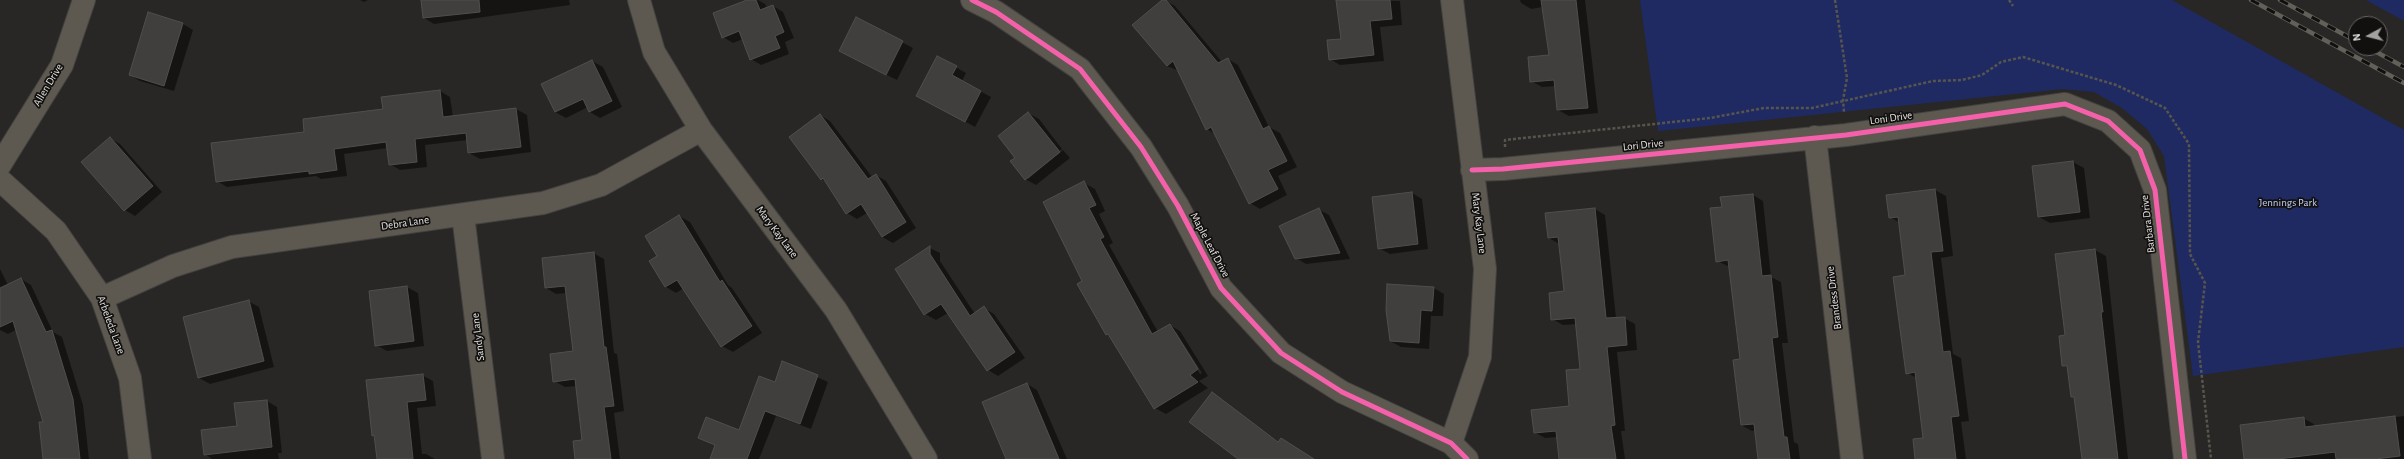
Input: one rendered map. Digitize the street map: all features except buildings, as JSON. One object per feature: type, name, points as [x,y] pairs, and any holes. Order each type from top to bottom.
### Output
[{"type":"street","name":"Allen Drive","points":[[0,165],[62,65],[84,0]]},
{"type":"street","name":"Mary Kay Lane","points":[[639,0],[654,52],[701,130],[836,310],[926,459]]},
{"type":"street","name":"Maple Leaf Drive","points":[[972,0],[996,12],[1080,69],[1141,147],[1178,206],[1221,288],[1281,352],[1342,392],[1451,443],[1467,459]]},
{"type":"street","name":"Mary Kay Lane","points":[[1451,443],[1480,357],[1485,269],[1452,0]]},
{"type":"street","name":"Barbara Drive","points":[[1969,117],[2065,104],[2108,121],[2140,150],[2155,190],[2185,459]]},
{"type":"street","name":"Loni Drive","points":[[1815,137],[1969,117]]},
{"type":"street","name":"Debra Lane","points":[[102,298],[173,266],[232,247],[543,203],[601,185],[701,130]]},
{"type":"street","name":"Lori Drive","points":[[1472,170],[1503,169],[1815,137]]},
{"type":"street","name":"Brandess Drive","points":[[1815,137],[1852,459]]},
{"type":"street","name":"Arbeleda Lane","points":[[0,180],[56,231],[102,298],[130,378],[140,459]]},
{"type":"street","name":"Sandy Lane","points":[[463,215],[493,459]]},
{"type":"path","points":[[1835,0],[1847,78],[1843,100],[1846,134]]},
{"type":"path","points":[[2009,0],[2013,6]]},
{"type":"path","points":[[1503,169],[1505,140],[1710,118],[1764,108],[1812,108],[1933,81],[1962,80],[1982,76],[2001,62],[2023,57],[2116,85],[2165,108],[2189,144],[2190,254],[2205,283],[2198,342],[2211,459]]},
{"type":"green space","name":"Jennings Park","points":[[1640,0],[2172,0],[2404,130],[2404,347],[2193,376],[2164,156],[2147,129],[2122,108],[2094,92],[2063,89],[1658,131]]},
{"type":"green space","points":[[2366,0],[2404,0],[2404,21]]},
{"type":"railway","points":[[2251,0],[2404,83]]},
{"type":"railway","points":[[2280,0],[2348,37]]},
{"type":"railway","points":[[2384,56],[2404,67]]},
{"type":"cycle path","points":[[972,0],[996,12],[1080,69],[1141,147],[1178,206],[1221,288],[1281,353],[1342,392],[1451,443],[1467,459]]},
{"type":"cycle path","points":[[1472,170],[1503,169],[1846,135],[2065,104],[2108,121],[2140,150],[2155,190],[2185,459]]}]
